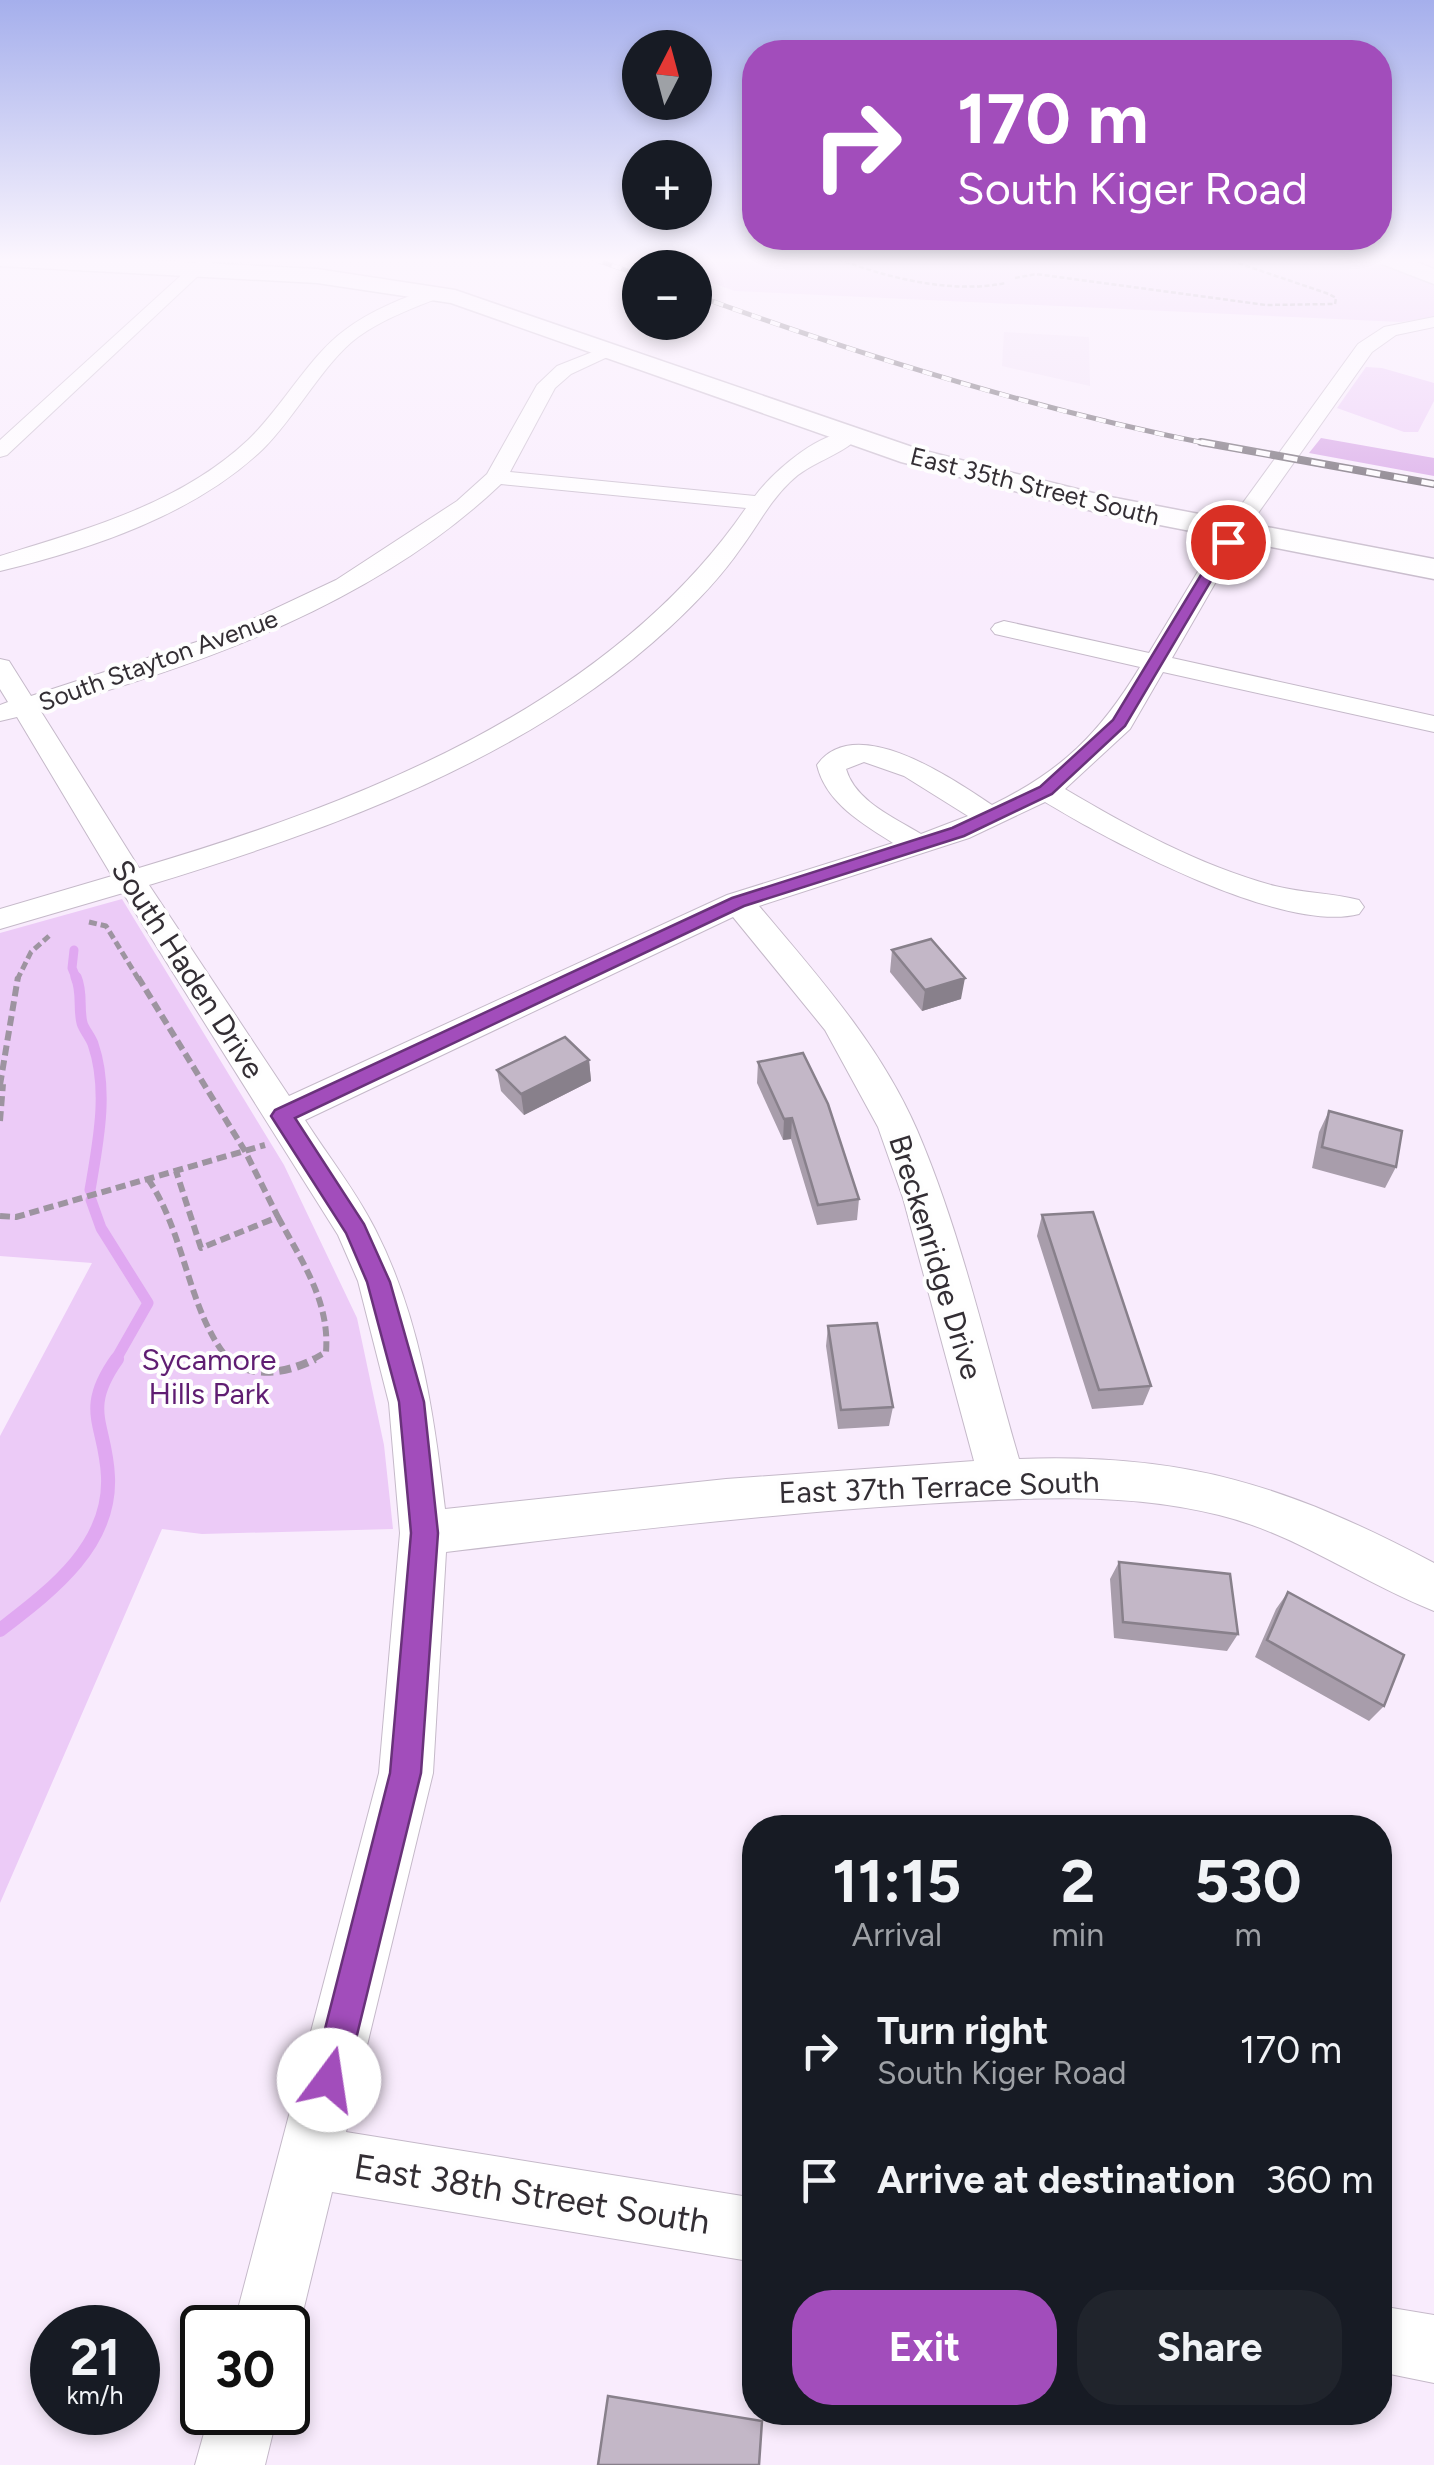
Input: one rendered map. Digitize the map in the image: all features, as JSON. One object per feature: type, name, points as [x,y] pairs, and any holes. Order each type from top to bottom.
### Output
[{"type":"main road","name":"East 35th Street South","points":[[666,374],[849,437],[1004,481],[1233,533],[1434,569]]},
{"type":"street","points":[[0,451],[84,374]]},
{"type":"street","points":[[0,564],[93,536],[156,510],[207,482],[256,444],[316,374]]},
{"type":"street","name":"South Stayton Avenue","points":[[12,710],[230,639],[345,585],[465,506],[496,476],[546,385],[559,374]]},
{"type":"street","points":[[277,1130],[738,902],[917,846],[1046,790],[1120,723],[1233,533],[1346,374]]},
{"type":"street","points":[[0,918],[290,828],[428,770],[580,686],[676,610],[727,552],[788,470],[849,437]]},
{"type":"street","points":[[496,476],[762,503]]},
{"type":"street","points":[[1004,629],[1434,724]]},
{"type":"street","name":"South Haden Drive","points":[[0,667],[12,710],[131,880],[277,1130],[356,1230],[379,1282],[412,1402],[424,1533],[406,1773],[272,2305]]},
{"type":"street","points":[[917,846],[847,796],[832,779],[830,765],[848,756],[870,754],[891,759],[991,816]]},
{"type":"street","points":[[1046,790],[1096,821],[1276,898],[1348,907]]},
{"type":"street","name":"Breckenridge Drive","points":[[738,902],[839,1024],[897,1127],[923,1198],[1002,1479]]},
{"type":"street","name":"East 37th Terrace South","points":[[424,1533],[757,1494],[1002,1479],[1144,1480],[1218,1494],[1277,1511],[1337,1536],[1434,1588]]},
{"type":"street","name":"East 38th Street South","points":[[310,2158],[742,2228]]},
{"type":"street","points":[[1392,2340],[1434,2349]]},
{"type":"street","points":[[230,2465],[238,2435]]},
{"type":"path","points":[[84,921],[106,926],[246,1151],[314,1286],[330,1332],[326,1352],[308,1364],[286,1371],[254,1372],[229,1361],[214,1338],[171,1216],[148,1179]]},
{"type":"path","points":[[0,1121],[14,985],[31,952],[58,927]]},
{"type":"path","points":[[0,1216],[16,1217],[246,1151],[277,1130]]},
{"type":"path","points":[[176,1171],[201,1248],[278,1217]]},
{"type":"shaded area","points":[[1037,374],[1090,374],[1090,386]]},
{"type":"shaded area","points":[[1321,438],[1434,458],[1434,476],[1309,453]]},
{"type":"green space","points":[[1361,374],[1403,374],[1434,383],[1434,401],[1418,432],[1404,432],[1337,408]]},
{"type":"green space","name":"Sycamore Hills Park","points":[[122,899],[284,1165],[357,1318],[384,1445],[393,1529],[202,1534],[162,1529],[0,1903],[0,1436],[92,1263],[0,1256],[0,933]]},
{"type":"building","points":[[931,939],[965,978],[925,990],[892,950]]},
{"type":"building","points":[[565,1037],[589,1060],[521,1094],[497,1070]]},
{"type":"building","points":[[803,1053],[828,1104],[859,1199],[818,1205],[792,1118],[784,1119],[758,1062]]},
{"type":"building","points":[[1329,1111],[1402,1131],[1396,1167],[1322,1147]]},
{"type":"building","points":[[1093,1212],[1151,1386],[1099,1390],[1042,1215]]},
{"type":"building","points":[[877,1323],[893,1407],[841,1410],[828,1326]]},
{"type":"building","points":[[1119,1562],[1230,1574],[1238,1634],[1123,1622]]},
{"type":"building","points":[[1288,1592],[1404,1655],[1384,1706],[1267,1640]]},
{"type":"building","points":[[608,2396],[742,2418],[742,2425],[762,2425],[759,2465],[598,2465]]},
{"type":"waterway","points":[[74,950],[72,968],[76,978]]},
{"type":"waterway","points":[[76,978],[82,1023],[93,1044],[100,1080],[100,1117],[90,1190]]},
{"type":"waterway","points":[[91,1200],[101,1228],[148,1303],[115,1361]]},
{"type":"waterway","points":[[0,1630],[74,1565],[99,1525],[108,1477],[97,1405],[117,1359]]},
{"type":"railway","points":[[932,374],[1082,416],[1214,445]]},
{"type":"railway","points":[[1201,442],[1434,484]]},
{"type":"route","points":[[329,2080],[406,1773],[424,1533],[412,1402],[379,1282],[356,1230],[282,1116],[738,902],[958,832],[1046,790],[1120,723],[1228,542]]}]
